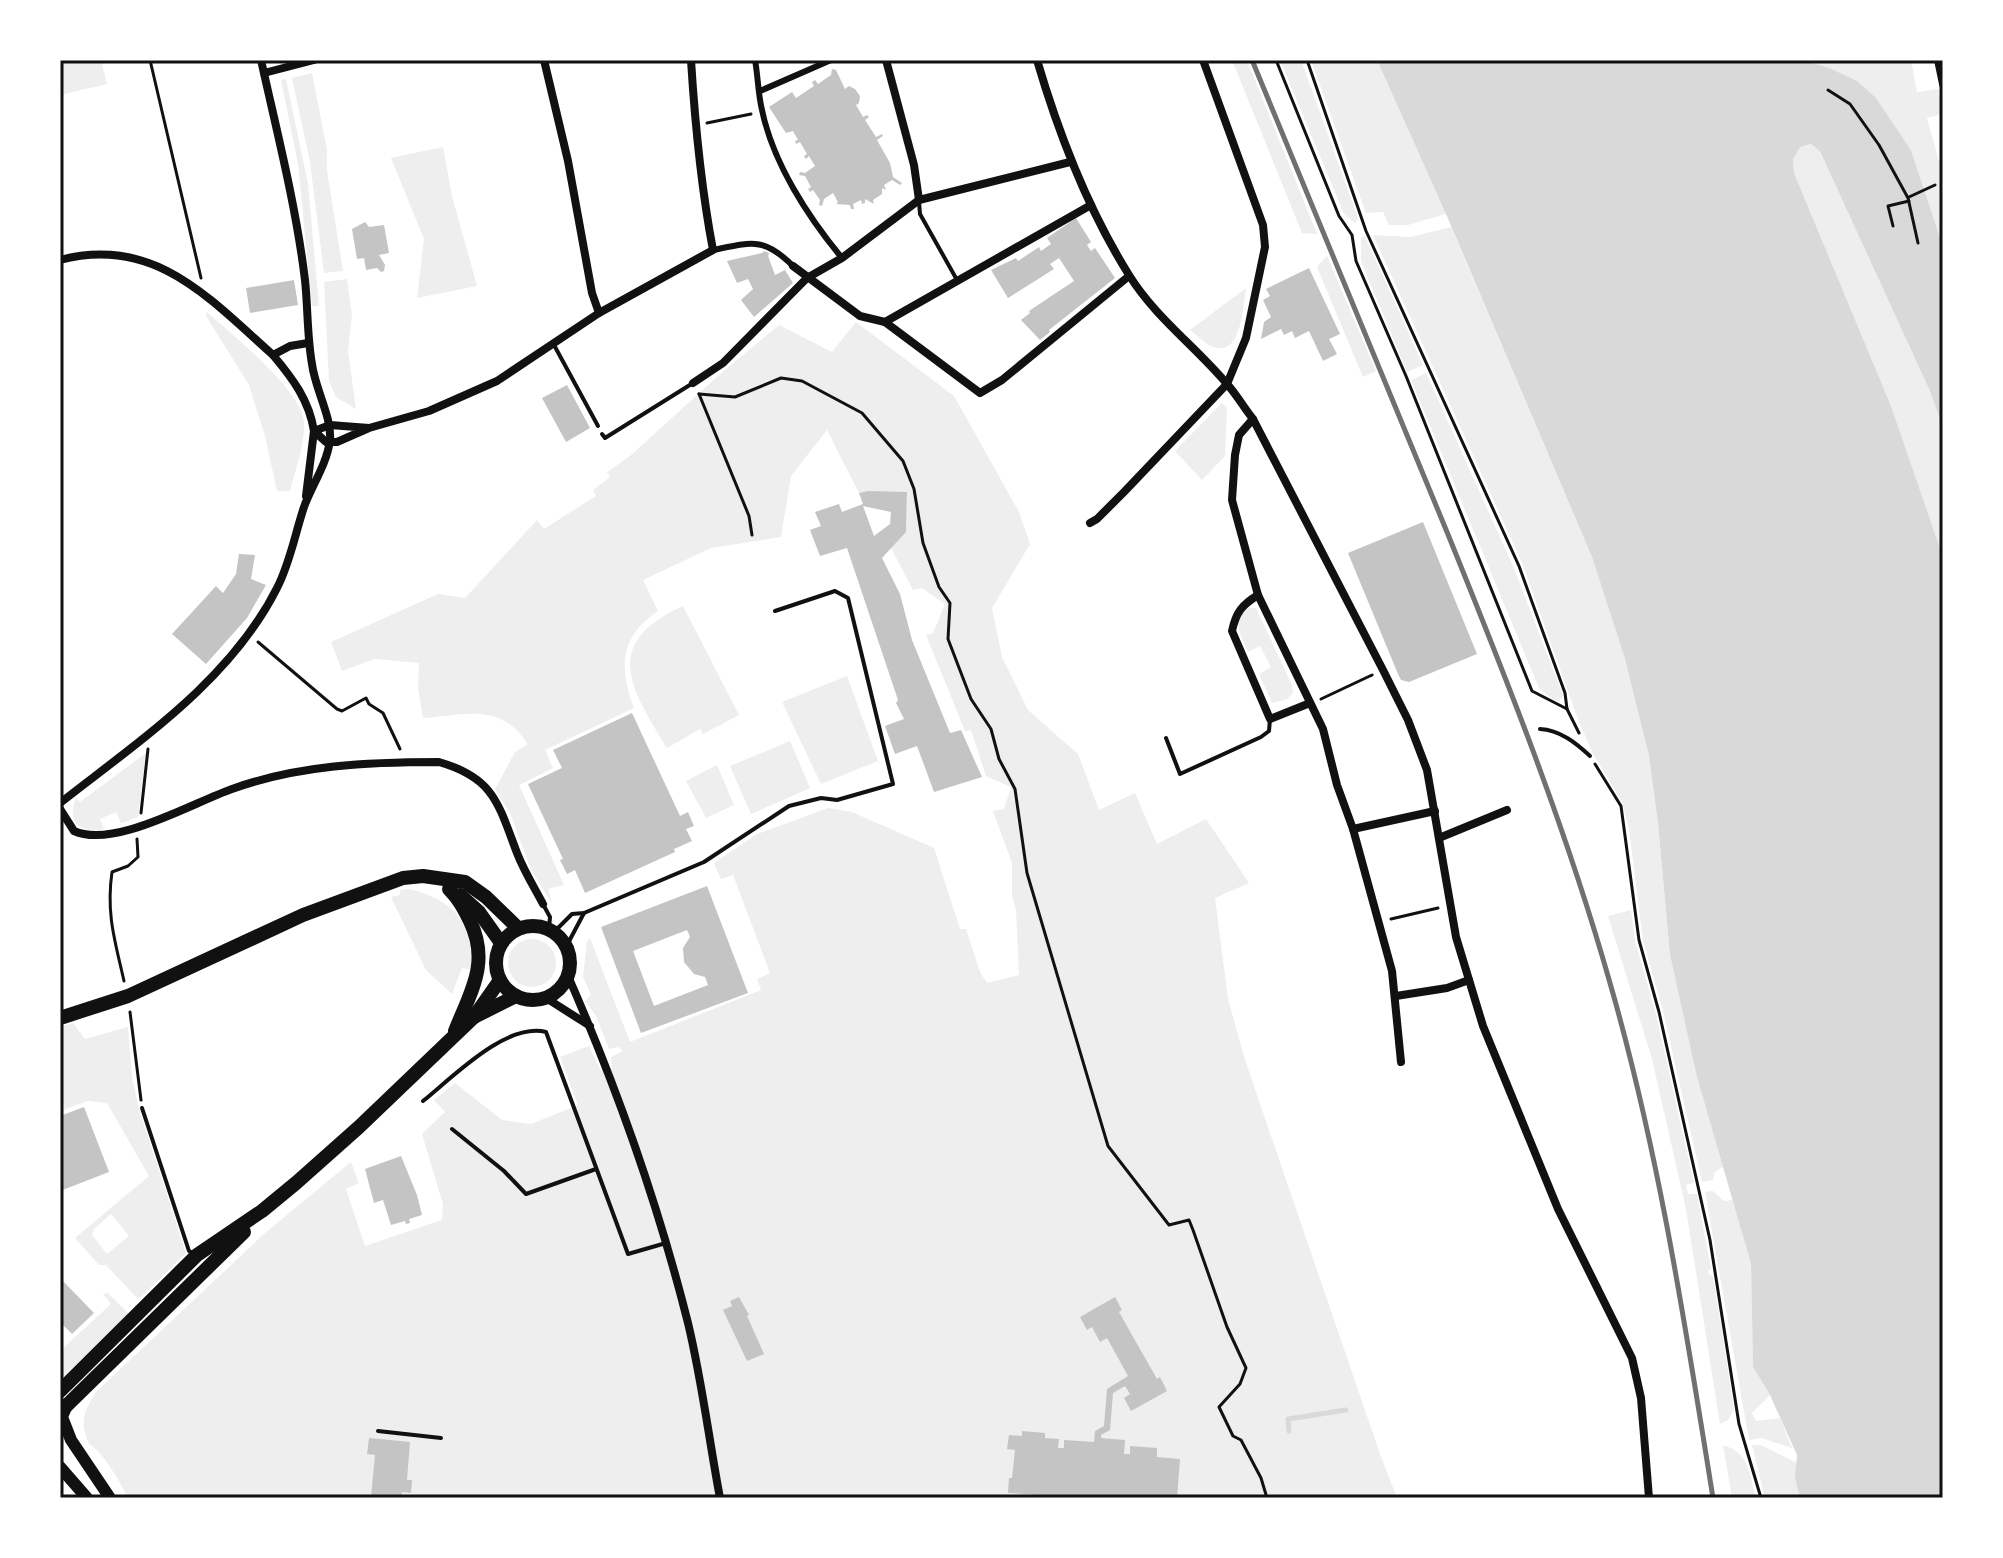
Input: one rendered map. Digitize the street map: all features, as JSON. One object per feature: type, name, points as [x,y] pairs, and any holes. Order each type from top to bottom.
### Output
[{"type":"main road","points":[[412,876],[449,889],[479,912],[501,943]]},
{"type":"main road","points":[[60,1018],[128,996],[303,915],[412,876],[465,882],[486,897],[518,928]]},
{"type":"main road","points":[[449,889],[459,899],[479,941],[479,972],[453,1035]]},
{"type":"main road","points":[[534,925],[552,930],[566,947],[570,961],[568,976],[559,989],[546,998],[531,1000],[516,996],[500,980],[495,965],[501,943],[518,928],[534,925]]},
{"type":"main road","points":[[474,1017],[500,980]]},
{"type":"main road","points":[[110,1498],[71,1440],[62,1417],[62,1403],[197,1255],[262,1211],[359,1127],[474,1017],[516,996]]},
{"type":"main road","points":[[62,1403],[262,1211]]},
{"type":"main road","points":[[60,1467],[87,1498]]},
{"type":"main road","points":[[60,1478],[75,1484]]},
{"type":"street","points":[[60,803],[143,739],[190,697],[249,635],[278,587],[305,505],[321,472],[330,443],[330,425],[315,386],[308,343],[298,238],[261,60]]},
{"type":"street","points":[[264,73],[314,60]]},
{"type":"street","points":[[544,60],[568,161],[592,293],[599,313]]},
{"type":"street","points":[[691,60],[695,125],[713,250]]},
{"type":"street","points":[[755,60],[762,109],[796,195],[842,258]]},
{"type":"street","points":[[760,91],[831,60]]},
{"type":"street","points":[[886,60],[914,165],[919,200]]},
{"type":"street","points":[[1037,60],[1070,162],[1129,276],[1227,384],[1253,419],[1408,720],[1427,770],[1450,905],[1469,980],[1494,1055],[1558,1209],[1632,1358],[1641,1398],[1649,1498]]},
{"type":"street","points":[[1090,523],[1134,482],[1227,384],[1246,338],[1265,247],[1264,236],[1254,196],[1203,60]]},
{"type":"street","points":[[1938,60],[1943,84]]},
{"type":"street","points":[[693,383],[723,363],[807,278],[842,258],[919,200],[1070,162]]},
{"type":"street","points":[[885,322],[1091,205]]},
{"type":"street","points":[[330,443],[429,411],[497,381],[599,313],[713,250],[757,242],[776,249],[807,278],[860,316],[885,322],[980,393],[1002,380],[1129,276]]},
{"type":"street","points":[[60,260],[83,254],[123,255],[156,265],[203,292],[273,355],[304,396],[314,431],[305,505]]},
{"type":"street","points":[[273,355],[290,346],[308,343]]},
{"type":"street","points":[[304,396],[315,386]]},
{"type":"street","points":[[1253,419],[1239,435],[1232,500],[1258,595],[1323,729],[1379,922],[1396,996],[1401,1062]]},
{"type":"street","points":[[314,431],[330,425],[369,428]]},
{"type":"street","points":[[314,431],[330,443]]},
{"type":"street","points":[[1258,595],[1242,606],[1235,616],[1232,631],[1270,719],[1310,703]]},
{"type":"street","points":[[60,809],[74,831],[95,837],[135,827],[273,775],[296,770],[439,762],[460,767],[489,791],[503,814],[524,870],[543,904]]},
{"type":"street","points":[[1439,838],[1507,810]]},
{"type":"street","points":[[1353,829],[1435,811]]},
{"type":"street","points":[[568,976],[609,1072],[666,1243],[688,1325],[720,1498]]},
{"type":"street","points":[[1396,996],[1447,988],[1469,980]]},
{"type":"street","points":[[546,998],[590,1027]]},
{"type":"lane","points":[[919,200],[920,214],[958,281]]},
{"type":"lane","points":[[553,343],[598,426]]},
{"type":"lane","points":[[602,434],[605,438],[693,383]]},
{"type":"lane","points":[[543,904],[552,930],[572,914],[584,913],[704,862],[789,806],[821,798],[837,800],[893,784],[848,598],[835,591],[775,611]]},
{"type":"lane","points":[[1166,738],[1180,774],[1261,737],[1269,731],[1270,719]]},
{"type":"lane","points":[[1540,729],[1575,741],[1590,756]]},
{"type":"lane","points":[[566,947],[584,913]]},
{"type":"lane","points":[[423,1101],[506,1037],[539,1030],[546,1032],[628,1254],[666,1243]]},
{"type":"lane","points":[[142,1108],[189,1251],[197,1255]]},
{"type":"lane","points":[[452,1129],[504,1171],[526,1194],[596,1169]]},
{"type":"lane","points":[[378,1431],[441,1438]]},
{"type":"path","points":[[150,60],[200,265],[203,292]]},
{"type":"path","points":[[1276,60],[1339,216],[1352,235],[1356,261],[1406,376],[1532,691],[1567,709],[1565,693],[1519,566],[1366,231],[1307,60]]},
{"type":"path","points":[[1828,90],[1850,104],[1866,125],[1909,200],[1918,243]]},
{"type":"path","points":[[695,125],[762,109]]},
{"type":"path","points":[[1893,226],[1888,206],[1909,200],[1935,185]]},
{"type":"path","points":[[752,535],[749,516],[699,394],[735,397],[781,378],[802,381],[862,413],[903,461],[914,489],[923,543],[939,587],[950,603],[948,639],[971,699],[991,729],[999,759],[1015,789],[1027,873],[1108,1146],[1169,1225],[1189,1220],[1227,1327],[1246,1368],[1240,1384],[1219,1407],[1233,1436],[1241,1440],[1261,1478],[1267,1498]]},
{"type":"path","points":[[249,635],[337,709],[349,710],[366,698],[369,704],[383,713],[393,731],[403,762]]},
{"type":"path","points":[[1310,703],[1383,670]]},
{"type":"path","points":[[141,813],[149,751]]},
{"type":"path","points":[[1590,756],[1621,806],[1639,940],[1659,1012],[1710,1240],[1739,1424],[1761,1498]]},
{"type":"path","points":[[121,970],[109,918],[110,887],[112,872],[128,866],[138,857],[136,833]]},
{"type":"path","points":[[1379,922],[1450,905]]},
{"type":"path","points":[[133,1042],[142,1108]]},
{"type":"shaded area","points":[[60,60],[101,60],[107,84],[60,95]]},
{"type":"shaded area","points":[[1232,60],[1247,60],[1317,234],[1302,233]]},
{"type":"shaded area","points":[[1280,60],[1301,60],[1358,218],[1355,223],[1344,214]]},
{"type":"shaded area","points":[[1311,60],[1377,60],[1446,214],[1408,225],[1389,225],[1383,212],[1366,213]]},
{"type":"shaded area","points":[[1377,60],[1801,60],[1827,67],[1857,81],[1876,98],[1911,150],[1943,247],[1943,427],[1929,389],[1820,151],[1811,144],[1800,147],[1793,159],[1794,173],[1891,406],[1943,557],[1943,1498],[1800,1498],[1795,1478],[1797,1455],[1770,1395],[1753,1367],[1751,1264],[1696,1073],[1670,955],[1649,756],[1625,659],[1592,557]]},
{"type":"shaded area","points":[[1801,60],[1911,60],[1917,92],[1938,89],[1942,114],[1927,118],[1943,176],[1943,247],[1911,150],[1876,98],[1827,67]]},
{"type":"shaded area","points":[[312,73],[327,150],[327,171],[343,271],[324,273],[310,162],[292,78]]},
{"type":"shaded area","points":[[286,79],[308,184],[319,306],[312,306],[298,164],[281,80]]},
{"type":"shaded area","points":[[1811,144],[1820,150],[1929,389],[1943,427],[1943,557],[1891,406],[1794,173],[1793,159],[1799,147]]},
{"type":"shaded area","points":[[443,147],[452,196],[477,286],[417,298],[424,239],[391,158]]},
{"type":"shaded area","points":[[1451,227],[1592,557],[1625,659],[1649,756],[1670,955],[1696,1073],[1724,1166],[1715,1172],[1713,1180],[1702,1182],[1663,1011],[1643,941],[1629,829],[1622,802],[1593,754],[1522,563],[1373,235],[1410,237]]},
{"type":"shaded area","points":[[1365,236],[1423,365],[1407,372],[1361,261],[1361,237]]},
{"type":"shaded area","points":[[1327,256],[1376,371],[1363,377],[1317,267]]},
{"type":"shaded area","points":[[347,279],[352,315],[348,351],[356,409],[336,397],[329,381],[324,282]]},
{"type":"shaded area","points":[[1246,288],[1239,329],[1229,345],[1221,348],[1211,346],[1190,330]]},
{"type":"shaded area","points":[[207,312],[264,364],[301,410],[303,440],[290,491],[277,491],[265,436],[249,385],[206,316]]},
{"type":"shaded area","points":[[856,322],[954,396],[1019,512],[1030,544],[992,608],[1002,657],[1028,710],[1078,754],[1099,810],[1135,793],[1157,844],[1206,819],[1249,883],[1215,898],[1228,999],[1245,1060],[1397,1498],[128,1498],[106,1461],[89,1444],[84,1423],[88,1405],[96,1392],[265,1233],[351,1162],[359,1183],[346,1189],[365,1246],[442,1220],[443,1204],[422,1134],[445,1112],[434,1100],[455,1083],[502,1120],[531,1124],[578,1105],[560,1057],[589,1046],[601,1071],[612,1068],[611,1057],[623,1051],[619,1047],[609,1049],[596,1016],[585,1001],[591,995],[583,977],[590,938],[630,1042],[761,990],[757,979],[770,973],[733,875],[721,879],[714,863],[757,834],[828,808],[852,812],[934,848],[960,929],[966,929],[980,972],[987,983],[1019,975],[1012,863],[993,811],[1004,809],[1011,787],[986,776],[971,730],[965,731],[926,635],[933,633],[945,604],[922,588],[913,590],[891,548],[906,532],[907,493],[859,493],[827,430],[791,476],[781,537],[711,548],[643,580],[658,611],[636,632],[626,654],[626,680],[634,708],[545,750],[553,768],[519,785],[564,885],[548,889],[552,903],[531,870],[511,815],[495,789],[515,752],[528,744],[517,731],[506,722],[481,714],[423,718],[418,688],[419,663],[375,659],[342,671],[331,642],[438,594],[465,598],[537,520],[544,529],[596,496],[593,490],[610,477],[607,472],[630,456],[779,325],[832,352]]},
{"type":"shaded area","points":[[1426,373],[1513,566],[1563,695],[1559,702],[1539,688],[1411,380]]},
{"type":"shaded area","points":[[1222,403],[1227,408],[1225,456],[1202,480],[1175,451]]},
{"type":"shaded area","points":[[683,606],[739,715],[703,734],[700,729],[667,748],[634,687],[630,669],[632,652],[640,636],[657,621]]},
{"type":"shaded area","points":[[1249,608],[1256,608],[1292,685],[1293,693],[1287,699],[1272,703],[1259,674],[1271,667],[1260,646],[1248,652],[1238,623]]},
{"type":"shaded area","points":[[847,676],[878,761],[821,784],[782,702]]},
{"type":"shaded area","points":[[790,741],[810,788],[751,814],[730,766]]},
{"type":"shaded area","points":[[146,753],[138,817],[121,823],[116,812],[100,819],[104,829],[88,830],[77,824],[73,814],[76,798],[80,802]]},
{"type":"shaded area","points":[[717,765],[734,805],[706,818],[686,781]]},
{"type":"shaded area","points":[[410,889],[439,900],[458,916],[464,927],[472,970],[462,968],[452,994],[426,970],[391,897],[400,895],[400,890]]},
{"type":"shaded area","points":[[1631,910],[1635,941],[1656,1014],[1694,1183],[1686,1185],[1688,1194],[1697,1194],[1711,1269],[1708,1271],[1713,1276],[1734,1409],[1728,1420],[1720,1424],[1686,1209],[1652,1059],[1608,916]]},
{"type":"shaded area","points":[[532,939],[549,946],[556,963],[549,980],[532,987],[515,980],[508,963],[515,946]]},
{"type":"shaded area","points":[[73,1023],[85,1039],[128,1027],[132,1078],[139,1109],[186,1253],[141,1297],[136,1297],[106,1265],[99,1265],[75,1238],[149,1176],[107,1103],[88,1101],[60,1111],[60,1027]],"holes":[[[111,1214],[129,1236],[107,1254],[92,1235],[94,1229]]]},
{"type":"shaded area","points":[[1713,1191],[1724,1201],[1733,1200],[1751,1264],[1753,1367],[1770,1395],[1752,1413],[1756,1421],[1780,1418],[1792,1448],[1761,1438],[1750,1440],[1748,1434],[1705,1192]]},
{"type":"shaded area","points":[[108,1293],[129,1314],[60,1380],[60,1351],[111,1304],[103,1294]]},
{"type":"shaded area","points":[[1723,1445],[1739,1453],[1743,1459],[1750,1472],[1756,1498],[1732,1498]]},
{"type":"shaded area","points":[[1752,1445],[1761,1445],[1797,1463],[1795,1478],[1800,1498],[1765,1498]]},
{"type":"building","points":[[832,69],[836,70],[845,89],[849,86],[860,96],[856,105],[863,117],[869,117],[865,120],[876,137],[882,134],[877,140],[890,163],[893,177],[902,183],[900,185],[892,180],[884,185],[886,190],[882,188],[882,194],[873,200],[874,204],[865,199],[862,204],[861,200],[853,204],[854,209],[850,205],[836,204],[838,202],[833,193],[824,199],[822,206],[819,205],[820,200],[813,190],[810,192],[808,189],[811,187],[805,176],[799,175],[815,166],[809,156],[806,159],[804,156],[807,154],[800,142],[796,144],[798,140],[793,131],[786,133],[769,107],[792,92],[796,98],[814,86],[812,82],[815,80],[818,84],[831,75]]},
{"type":"building","points":[[1076,218],[1091,242],[1087,245],[1091,251],[1095,248],[1115,278],[1040,340],[1021,320],[1029,311],[1074,281],[1059,258],[1050,264],[1054,269],[1008,298],[991,270],[1016,258],[1018,261],[1039,247],[1041,251],[1051,244],[1047,238]]},
{"type":"building","points":[[365,222],[369,227],[384,225],[389,253],[379,255],[385,265],[384,271],[377,268],[366,270],[364,258],[357,259],[352,229]]},
{"type":"building","points":[[764,251],[769,253],[775,275],[785,270],[793,283],[754,317],[741,300],[753,289],[748,279],[737,283],[727,261]]},
{"type":"building","points":[[1309,268],[1340,334],[1329,339],[1337,354],[1323,361],[1309,331],[1295,338],[1292,331],[1284,335],[1281,329],[1261,339],[1264,322],[1271,317],[1263,300],[1270,296],[1266,289]]},
{"type":"building","points":[[294,280],[298,305],[250,313],[246,288]]},
{"type":"building","points":[[567,385],[590,428],[566,442],[542,398]]},
{"type":"building","points":[[907,492],[906,532],[882,558],[900,594],[912,640],[950,733],[961,730],[982,777],[934,792],[917,746],[895,754],[885,726],[904,719],[896,703],[898,700],[847,548],[820,556],[810,530],[821,526],[815,512],[839,504],[842,512],[863,504],[859,493]],"holes":[[[863,506],[891,512],[890,524],[874,536]]]},
{"type":"building","points":[[1423,522],[1477,654],[1409,682],[1401,680],[1398,674],[1348,553]]},
{"type":"building","points":[[239,554],[255,555],[251,579],[266,585],[247,618],[206,664],[172,634],[216,586],[223,593],[236,574]]},
{"type":"building","points":[[632,713],[680,816],[688,812],[694,826],[686,829],[692,841],[674,849],[675,852],[585,893],[575,870],[567,874],[528,784],[562,768],[553,750]]},
{"type":"building","points":[[707,886],[748,993],[641,1033],[601,927]],"holes":[[[687,930],[690,937],[683,948],[684,962],[694,974],[705,977],[708,985],[654,1006],[633,951]]]},
{"type":"building","points":[[84,1107],[109,1172],[60,1191],[60,1116]]},
{"type":"building","points":[[401,1156],[422,1215],[409,1219],[410,1223],[406,1224],[405,1221],[391,1225],[383,1200],[374,1203],[365,1169]]},
{"type":"building","points":[[60,1278],[94,1313],[72,1334],[60,1322]]},
{"type":"building","points":[[739,1297],[764,1354],[747,1361],[723,1310],[732,1306],[730,1301]]},
{"type":"building","points":[[1115,1297],[1122,1310],[1119,1312],[1167,1391],[1131,1411],[1124,1398],[1130,1394],[1125,1386],[1113,1393],[1110,1430],[1101,1438],[1125,1440],[1124,1454],[1130,1454],[1130,1446],[1157,1448],[1157,1457],[1180,1459],[1177,1498],[1090,1498],[1008,1493],[1015,1450],[1007,1449],[1009,1435],[1022,1436],[1022,1431],[1045,1433],[1045,1438],[1059,1439],[1058,1448],[1064,1448],[1064,1440],[1094,1442],[1095,1431],[1104,1426],[1107,1389],[1128,1376],[1107,1338],[1100,1342],[1092,1327],[1087,1330],[1080,1317]]},
{"type":"building","points":[[369,1438],[410,1442],[407,1480],[412,1480],[411,1493],[402,1492],[401,1498],[371,1497],[375,1455],[367,1454]]},
{"type":"waterway","points":[[1289,1431],[1288,1419],[1346,1410]]},
{"type":"railway","points":[[1252,60],[1492,643],[1555,811],[1593,925],[1627,1047],[1657,1175],[1713,1498]]}]
